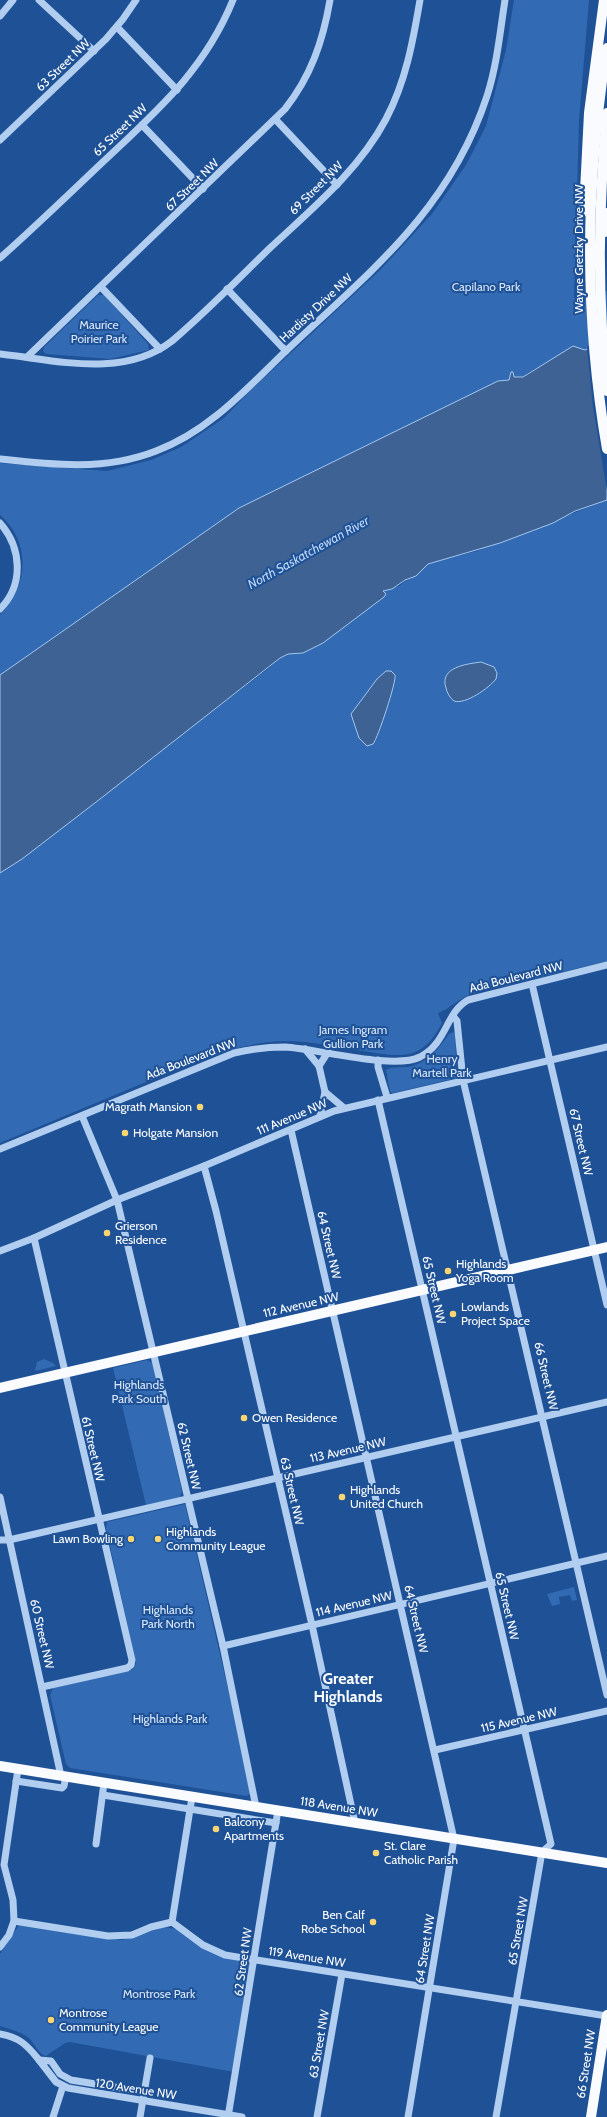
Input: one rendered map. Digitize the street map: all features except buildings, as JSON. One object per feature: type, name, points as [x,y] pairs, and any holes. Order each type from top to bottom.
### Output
[{"type":"main road","points":[[595,283],[585,262],[587,136],[604,0]]},
{"type":"main road","name":"Wayne Gretzky Drive NW","points":[[607,48],[595,136],[590,216],[595,283],[596,372],[607,449]]},
{"type":"main road","name":"Wayne Gretzky Drive NW","points":[[595,283],[607,113]]},
{"type":"main road","points":[[595,283],[604,257],[607,214]]},
{"type":"main road","name":"Wayne Gretzky Drive NW","points":[[595,303],[607,391]]},
{"type":"main road","name":"112 Avenue NW","points":[[0,1388],[607,1248]]},
{"type":"main road","name":"118 Avenue NW","points":[[0,1766],[607,1863]]},
{"type":"main road","name":"66 Street NW","points":[[591,2117],[607,2015]]},
{"type":"street","points":[[0,16],[13,0]]},
{"type":"street","points":[[39,0],[94,51]]},
{"type":"street","name":"63 Street NW","points":[[0,140],[94,51],[117,27],[136,0]]},
{"type":"street","name":"65 Street NW","points":[[0,258],[142,125],[177,90],[207,52],[233,0]]},
{"type":"street","name":"67 Street NW","points":[[27,357],[276,120],[292,100],[312,68],[321,45],[330,0]]},
{"type":"street","name":"69 Street NW","points":[[0,354],[93,364],[115,364],[140,358],[160,349],[178,336],[337,185],[368,148],[392,106],[403,79],[412,49],[420,0]]},
{"type":"street","name":"Hardisty Drive NW","points":[[0,459],[57,465],[96,465],[125,460],[156,451],[189,436],[210,421],[401,241],[428,210],[448,180],[469,142],[487,95],[497,56],[506,0]]},
{"type":"street","points":[[117,27],[177,90]]},
{"type":"street","points":[[276,120],[337,185]]},
{"type":"street","points":[[142,125],[204,189]]},
{"type":"street","points":[[101,287],[160,349]]},
{"type":"street","points":[[227,289],[286,351]]},
{"type":"street","points":[[0,523],[7,532],[15,548],[17,571],[14,588],[0,609]]},
{"type":"street","name":"Ada Boulevard NW","points":[[0,1149],[234,1053],[262,1047],[305,1049],[378,1060],[407,1062],[424,1054],[442,1037],[459,1005],[468,1000],[607,966]]},
{"type":"street","name":"67 Street NW","points":[[532,984],[551,1060],[607,1305]]},
{"type":"street","name":"66 Street NW","points":[[453,1016],[457,1021],[463,1080],[607,1695]]},
{"type":"street","name":"111 Avenue NW","points":[[0,1251],[34,1238],[117,1200],[291,1130],[320,1116],[387,1097],[607,1047]]},
{"type":"street","points":[[305,1049],[319,1066],[325,1092],[320,1116]]},
{"type":"street","points":[[319,1066],[328,1052]]},
{"type":"street","points":[[378,1060],[378,1067],[387,1097]]},
{"type":"street","points":[[325,1092],[344,1108]]},
{"type":"street","name":"65 Street NW","points":[[378,1100],[491,1583],[550,1844],[542,1852],[496,2117]]},
{"type":"street","name":"62 Street NW","points":[[82,1116],[117,1200],[223,1646],[256,1807]]},
{"type":"street","name":"64 Street NW","points":[[291,1130],[435,1750],[454,1839],[408,2117]]},
{"type":"street","name":"63 Street NW","points":[[204,1166],[312,1625],[355,1823]]},
{"type":"street","name":"61 Street NW","points":[[34,1238],[98,1520],[132,1660],[131,1665],[127,1668],[42,1687]]},
{"type":"street","name":"113 Avenue NW","points":[[0,1540],[9,1540],[98,1520],[607,1402]]},
{"type":"street","name":"60 Street NW","points":[[0,1497],[42,1687],[64,1776]]},
{"type":"street","name":"114 Avenue NW","points":[[223,1646],[607,1556]]},
{"type":"street","name":"115 Avenue NW","points":[[435,1750],[607,1711]]},
{"type":"street","points":[[0,1947],[9,1935],[14,1921],[13,1900],[4,1865],[18,1769]]},
{"type":"street","points":[[16,1781],[62,1788],[64,1786],[64,1776]]},
{"type":"street","points":[[96,1844],[104,1783]]},
{"type":"street","points":[[103,1795],[276,1823]]},
{"type":"street","points":[[14,1921],[108,1936],[132,1934],[151,1927],[172,1922],[192,1797]]},
{"type":"street","name":"62 Street NW","points":[[228,2116],[255,1960],[260,1915],[278,1810]]},
{"type":"street","name":"119 Avenue NW","points":[[172,1922],[212,1949],[225,1955],[429,1989],[607,2015]]},
{"type":"street","name":"63 Street NW","points":[[317,2117],[342,1974]]},
{"type":"street","name":"120 Avenue NW","points":[[0,2034],[14,2036],[23,2042],[53,2079],[63,2086],[228,2116],[242,2117]]},
{"type":"street","points":[[140,2117],[150,2058]]},
{"type":"street","name":"120 Avenue NW","points":[[39,2060],[50,2061],[60,2074],[71,2080],[144,2092]]},
{"type":"street","points":[[53,2117],[63,2086]]},
{"type":"green space","name":"Capilano Park","points":[[514,0],[589,0],[579,120],[574,298],[607,291],[607,339],[587,349],[545,364],[523,377],[514,378],[239,508],[0,675],[0,615],[16,592],[21,578],[22,565],[21,552],[17,538],[10,526],[0,515],[0,463],[107,471],[151,460],[181,447],[224,418],[251,390],[380,270],[432,214],[466,165],[486,126],[506,50]]},
{"type":"green space","name":"Maurice Poirier Park","points":[[98,295],[104,295],[148,344],[149,350],[110,359],[46,354],[43,351],[44,347]]},
{"type":"green space","name":"James Ingram Gullion Park","points":[[607,500],[607,961],[466,996],[447,1009],[438,1013],[442,1023],[434,1036],[427,1045],[418,1051],[409,1054],[389,1055],[293,1041],[253,1044],[191,1064],[0,1143],[0,873],[269,668],[280,658],[288,654],[303,653],[322,643],[384,597],[386,594],[382,591],[399,586],[405,581],[416,576],[428,564],[477,551]]},
{"type":"green space","name":"Henry Martell Park","points":[[453,1032],[455,1034],[457,1078],[393,1093],[390,1092],[386,1070],[408,1067],[427,1059],[441,1045],[449,1034]]},
{"type":"green space","points":[[44,1359],[56,1366],[35,1371],[37,1362]]},
{"type":"green space","name":"Highlands Park South","points":[[147,1360],[153,1363],[182,1492],[180,1497],[146,1505],[113,1368]]},
{"type":"green space","name":"Highlands Park","points":[[185,1504],[252,1792],[247,1796],[70,1768],[66,1764],[50,1695],[53,1688],[133,1669],[136,1663],[106,1528],[107,1522]]},
{"type":"green space","points":[[574,1587],[577,1600],[572,1601],[570,1595],[559,1597],[560,1604],[552,1606],[547,1594]]},
{"type":"green space","name":"Montrose Park","points":[[19,1925],[122,1940],[164,1927],[176,1929],[202,1946],[218,1954],[248,1962],[251,1967],[234,2072],[70,2042],[65,2043],[46,2056],[43,2055],[32,2041],[23,2034],[0,2026],[0,1954]]},
{"type":"water","name":"North Saskatchewan River","points":[[607,339],[607,500],[575,511],[553,523],[500,543],[428,564],[416,576],[405,580],[392,589],[383,591],[386,594],[384,597],[323,643],[303,653],[288,654],[280,658],[22,859],[0,873],[0,675],[239,508],[498,381],[509,380],[511,372],[513,372],[514,377],[523,377],[573,346],[585,350]]},
{"type":"water","points":[[481,662],[494,667],[497,673],[496,679],[483,691],[476,695],[464,701],[454,701],[446,690],[445,681],[447,675],[450,671],[456,668]]},
{"type":"water","points":[[386,671],[391,671],[395,675],[393,687],[383,721],[375,740],[373,744],[367,746],[359,738],[351,714],[377,679]]},
{"type":"pier","points":[[607,337],[607,491],[593,407],[587,347]]},
{"type":"place","name":"Magrath Mansion","points":[[200,1107]]},
{"type":"place","name":"Holgate Mansion","points":[[125,1133]]},
{"type":"place","name":"Grierson Residence","points":[[107,1233]]},
{"type":"place","name":"Highlands Yoga Room","points":[[448,1271]]},
{"type":"place","name":"Lowlands Project Space","points":[[453,1314]]},
{"type":"place","name":"Owen Residence","points":[[244,1418]]},
{"type":"place","name":"Highlands United Church","points":[[342,1497]]},
{"type":"place","name":"Lawn Bowling","points":[[131,1539]]},
{"type":"place","name":"Highlands Community League","points":[[158,1539]]},
{"type":"place","name":"Balcony Apartments","points":[[216,1829]]},
{"type":"place","name":"St. Clare Catholic Parish","points":[[376,1853]]},
{"type":"place","name":"Ben Calf Robe School","points":[[373,1922]]},
{"type":"place","name":"Montrose Community League","points":[[51,2020]]},
{"type":"district","name":"Greater Highlands","points":[[348,1687]]},
{"type":"park label","name":"Highlands Park North","points":[[168,1617]]}]
